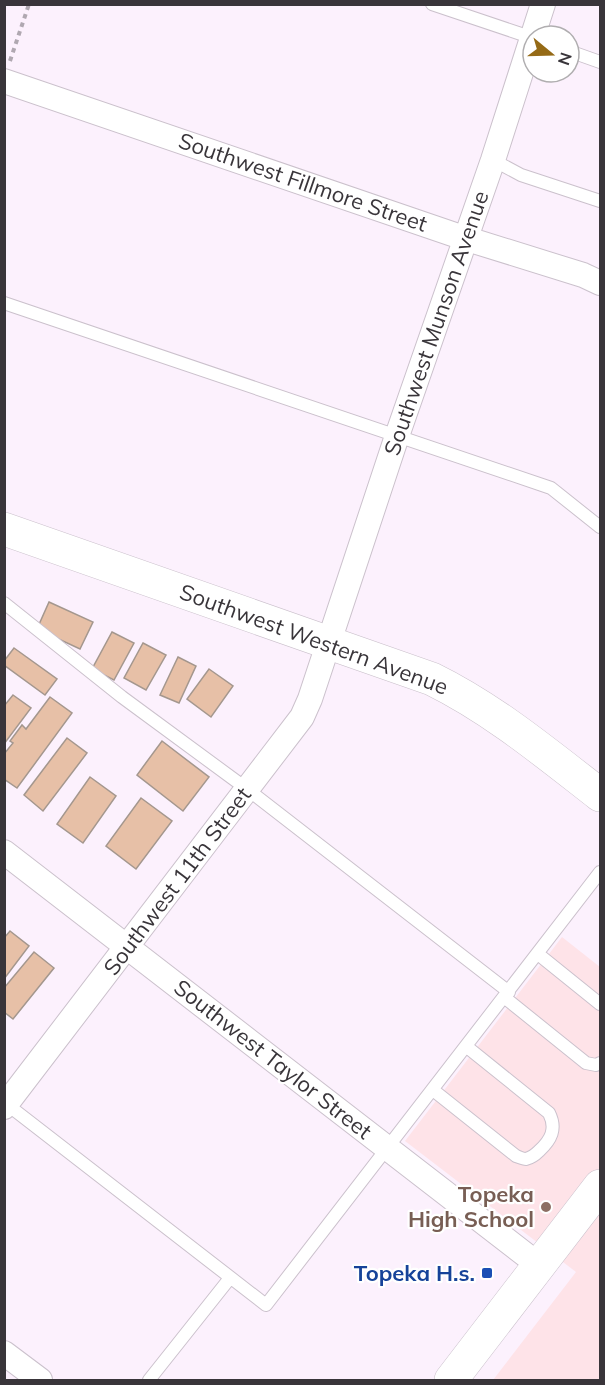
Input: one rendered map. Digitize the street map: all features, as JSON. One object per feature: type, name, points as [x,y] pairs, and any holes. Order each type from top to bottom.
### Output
[{"type":"street","name":"Southwest Munson Avenue","points":[[537,24],[543,4]]},
{"type":"street","name":"Southwest Munson Avenue","points":[[328,642],[521,72]]},
{"type":"street","name":"Southwest Fillmore Street","points":[[6,75],[464,238],[583,275],[600,284]]},
{"type":"street","name":"Southwest Western Avenue","points":[[4,529],[432,679],[459,692],[508,724],[600,795]]},
{"type":"street","name":"Southwest 11th Street","points":[[5,1105],[302,717],[328,642]]},
{"type":"street","name":"Southwest Taylor Street","points":[[4,852],[540,1266]]},
{"type":"street","points":[[452,1380],[600,1186]]},
{"type":"street","points":[[4,1353],[40,1380]]},
{"type":"lane","points":[[432,4],[521,34]]},
{"type":"lane","points":[[581,55],[600,62]]},
{"type":"lane","points":[[492,160],[521,175],[600,201]]},
{"type":"lane","points":[[4,303],[551,488],[600,527]]},
{"type":"lane","points":[[4,603],[122,697],[247,789],[507,995],[586,1063],[600,1064]]},
{"type":"lane","points":[[5,1105],[266,1305],[600,872]]},
{"type":"lane","points":[[538,954],[600,1004]]},
{"type":"lane","points":[[433,1090],[516,1156],[526,1159],[536,1154],[546,1144],[552,1134],[554,1122],[549,1113],[467,1047]]},
{"type":"lane","points":[[150,1380],[230,1278]]},
{"type":"path","points":[[6,75],[29,4]]},
{"type":"shaded area","name":"Topeka High School","points":[[562,937],[600,967],[600,1380],[493,1380],[576,1272],[405,1141]]},
{"type":"building","points":[[49,602],[93,622],[80,649],[37,629]]},
{"type":"building","points":[[112,632],[134,643],[114,680],[92,669]]},
{"type":"building","points":[[143,643],[166,655],[146,690],[124,678]]},
{"type":"building","points":[[14,648],[57,679],[45,695],[4,665],[4,661]]},
{"type":"building","points":[[178,657],[196,666],[179,703],[160,695]]},
{"type":"building","points":[[209,669],[233,686],[211,717],[187,699]]},
{"type":"building","points":[[13,695],[31,708],[4,744],[4,706]]},
{"type":"building","points":[[50,697],[72,713],[17,788],[4,779],[4,754],[13,743],[10,741],[22,725],[26,729]]},
{"type":"building","points":[[67,738],[87,753],[43,811],[24,795]]},
{"type":"building","points":[[162,741],[209,777],[183,811],[137,775]]},
{"type":"building","points":[[90,777],[116,796],[83,843],[57,824]]},
{"type":"building","points":[[141,798],[172,821],[136,869],[106,846]]},
{"type":"building","points":[[10,931],[29,946],[4,979],[4,938]]},
{"type":"building","points":[[34,952],[54,968],[13,1019],[4,1012],[4,988]]},
{"type":"place","name":"Topeka High School","points":[[546,1207]]},
{"type":"place","name":"Topeka H.s.","points":[[487,1273]]}]
